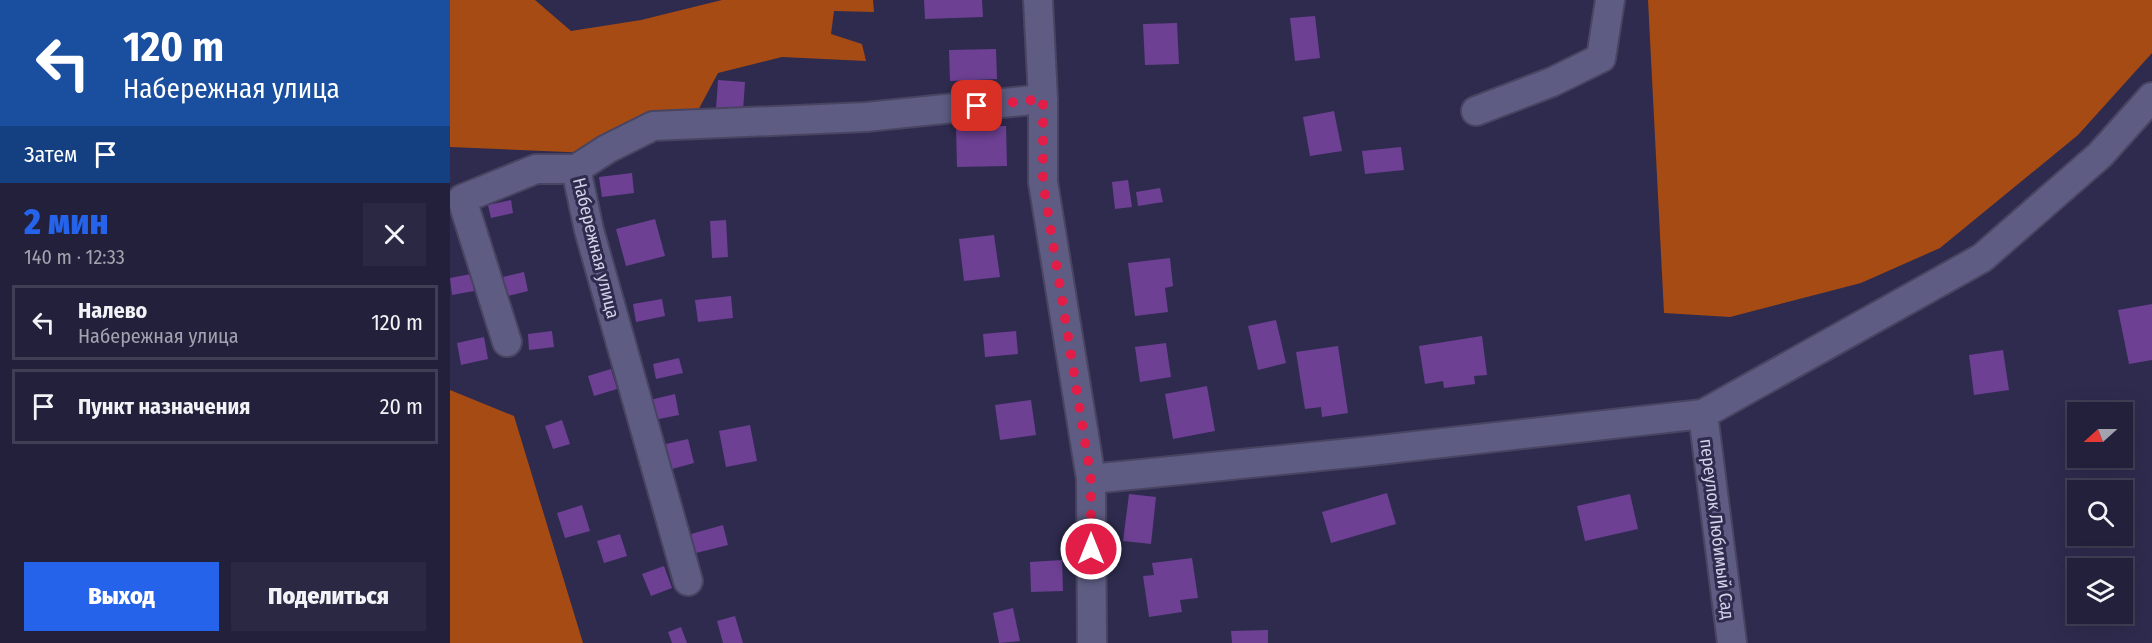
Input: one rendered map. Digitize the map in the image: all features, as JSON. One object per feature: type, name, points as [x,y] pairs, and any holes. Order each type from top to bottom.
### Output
[{"type":"street","points":[[1038,0],[1043,99],[1043,182],[1091,479],[1092,643]]},
{"type":"street","points":[[1476,111],[1552,82],[1601,58],[1610,0]]},
{"type":"street","points":[[1091,479],[1703,414],[1982,258],[2100,155],[2152,97]]},
{"type":"street","name":"Набережная улица","points":[[688,581],[589,230],[576,169],[607,149],[653,126],[866,117],[1043,99]]},
{"type":"street","points":[[507,342],[462,199],[536,169],[576,169]]},
{"type":"street","name":"переулок Любимый Сад","points":[[1703,414],[1732,643]]},
{"type":"shaded area","points":[[450,0],[535,0],[571,31],[641,20],[722,0],[873,0],[874,12],[834,11],[831,34],[862,44],[866,61],[782,57],[718,73],[695,116],[654,111],[590,153],[450,147]]},
{"type":"shaded area","points":[[1648,0],[2152,0],[2152,53],[2078,135],[1940,248],[1861,283],[1730,317],[1664,313]]},
{"type":"shaded area","points":[[450,390],[514,416],[583,643],[450,643]]},
{"type":"building","points":[[924,0],[982,0],[983,17],[925,19]]},
{"type":"building","points":[[1315,16],[1320,58],[1295,61],[1290,18]]},
{"type":"building","points":[[1177,23],[1179,64],[1145,65],[1143,24]]},
{"type":"building","points":[[996,49],[997,79],[950,81],[949,50]]},
{"type":"building","points":[[718,80],[745,82],[743,111],[716,109]]},
{"type":"building","points":[[1334,111],[1342,151],[1310,156],[1303,117]]},
{"type":"building","points":[[956,126],[1006,126],[1007,166],[957,167]]},
{"type":"building","points":[[1401,147],[1404,170],[1365,174],[1362,151]]},
{"type":"building","points":[[632,173],[634,193],[602,197],[599,177]]},
{"type":"building","points":[[1128,180],[1132,207],[1115,209],[1112,182]]},
{"type":"building","points":[[1160,188],[1163,202],[1138,206],[1136,192]]},
{"type":"building","points":[[511,200],[513,213],[491,218],[488,205]]},
{"type":"building","points":[[655,219],[665,256],[626,266],[616,229]]},
{"type":"building","points":[[726,220],[728,257],[712,258],[710,221]]},
{"type":"building","points":[[994,235],[1000,277],[964,281],[959,239]]},
{"type":"building","points":[[1170,258],[1173,286],[1165,288],[1168,312],[1135,316],[1128,263]]},
{"type":"building","points":[[524,272],[528,291],[508,296],[503,277]]},
{"type":"building","points":[[471,274],[474,291],[452,295],[450,278]]},
{"type":"building","points":[[731,296],[733,318],[698,322],[695,300]]},
{"type":"building","points":[[662,299],[665,316],[636,322],[633,304]]},
{"type":"building","points":[[2152,304],[2152,360],[2129,364],[2118,310]]},
{"type":"building","points":[[1276,320],[1286,363],[1258,370],[1248,326]]},
{"type":"building","points":[[552,331],[554,347],[529,350],[528,334]]},
{"type":"building","points":[[1016,331],[1018,354],[985,357],[983,334]]},
{"type":"building","points":[[1482,336],[1487,375],[1474,376],[1475,384],[1444,388],[1443,381],[1425,384],[1419,346]]},
{"type":"building","points":[[484,337],[488,359],[461,365],[457,343]]},
{"type":"building","points":[[1166,343],[1171,377],[1140,382],[1135,347]]},
{"type":"building","points":[[1338,346],[1348,413],[1322,417],[1321,407],[1305,409],[1296,352]]},
{"type":"building","points":[[2003,350],[2009,390],[1974,395],[1969,355]]},
{"type":"building","points":[[679,358],[683,373],[656,379],[653,364]]},
{"type":"building","points":[[611,369],[617,389],[594,396],[588,376]]},
{"type":"building","points":[[1207,386],[1215,431],[1173,439],[1165,394]]},
{"type":"building","points":[[675,394],[679,415],[654,420],[650,400]]},
{"type":"building","points":[[1031,400],[1036,435],[1000,440],[995,405]]},
{"type":"building","points":[[562,420],[570,444],[553,449],[545,426]]},
{"type":"building","points":[[750,425],[757,461],[726,467],[719,431]]},
{"type":"building","points":[[688,439],[694,463],[672,469],[666,444]]},
{"type":"building","points":[[1387,493],[1396,524],[1331,543],[1322,512]]},
{"type":"building","points":[[1129,494],[1156,497],[1151,544],[1123,541]]},
{"type":"building","points":[[1630,494],[1638,529],[1585,541],[1577,506]]},
{"type":"building","points":[[582,505],[590,531],[565,538],[557,513]]},
{"type":"building","points":[[723,525],[728,545],[696,553],[691,534]]},
{"type":"building","points":[[620,534],[627,556],[604,563],[597,541]]},
{"type":"building","points":[[1192,558],[1198,598],[1180,600],[1182,612],[1149,617],[1143,576],[1154,575],[1152,563]]},
{"type":"building","points":[[1062,560],[1063,591],[1031,592],[1030,562]]},
{"type":"building","points":[[664,566],[672,588],[651,596],[642,574]]},
{"type":"building","points":[[1013,608],[1020,641],[999,643],[993,613]]},
{"type":"building","points":[[735,616],[743,643],[723,643],[717,621]]},
{"type":"building","points":[[681,627],[687,643],[672,643],[668,632]]},
{"type":"building","points":[[1268,630],[1268,643],[1232,643],[1231,631]]},
{"type":"route","points":[[977,106],[1043,99],[1043,182],[1091,479],[1091,549]]}]
